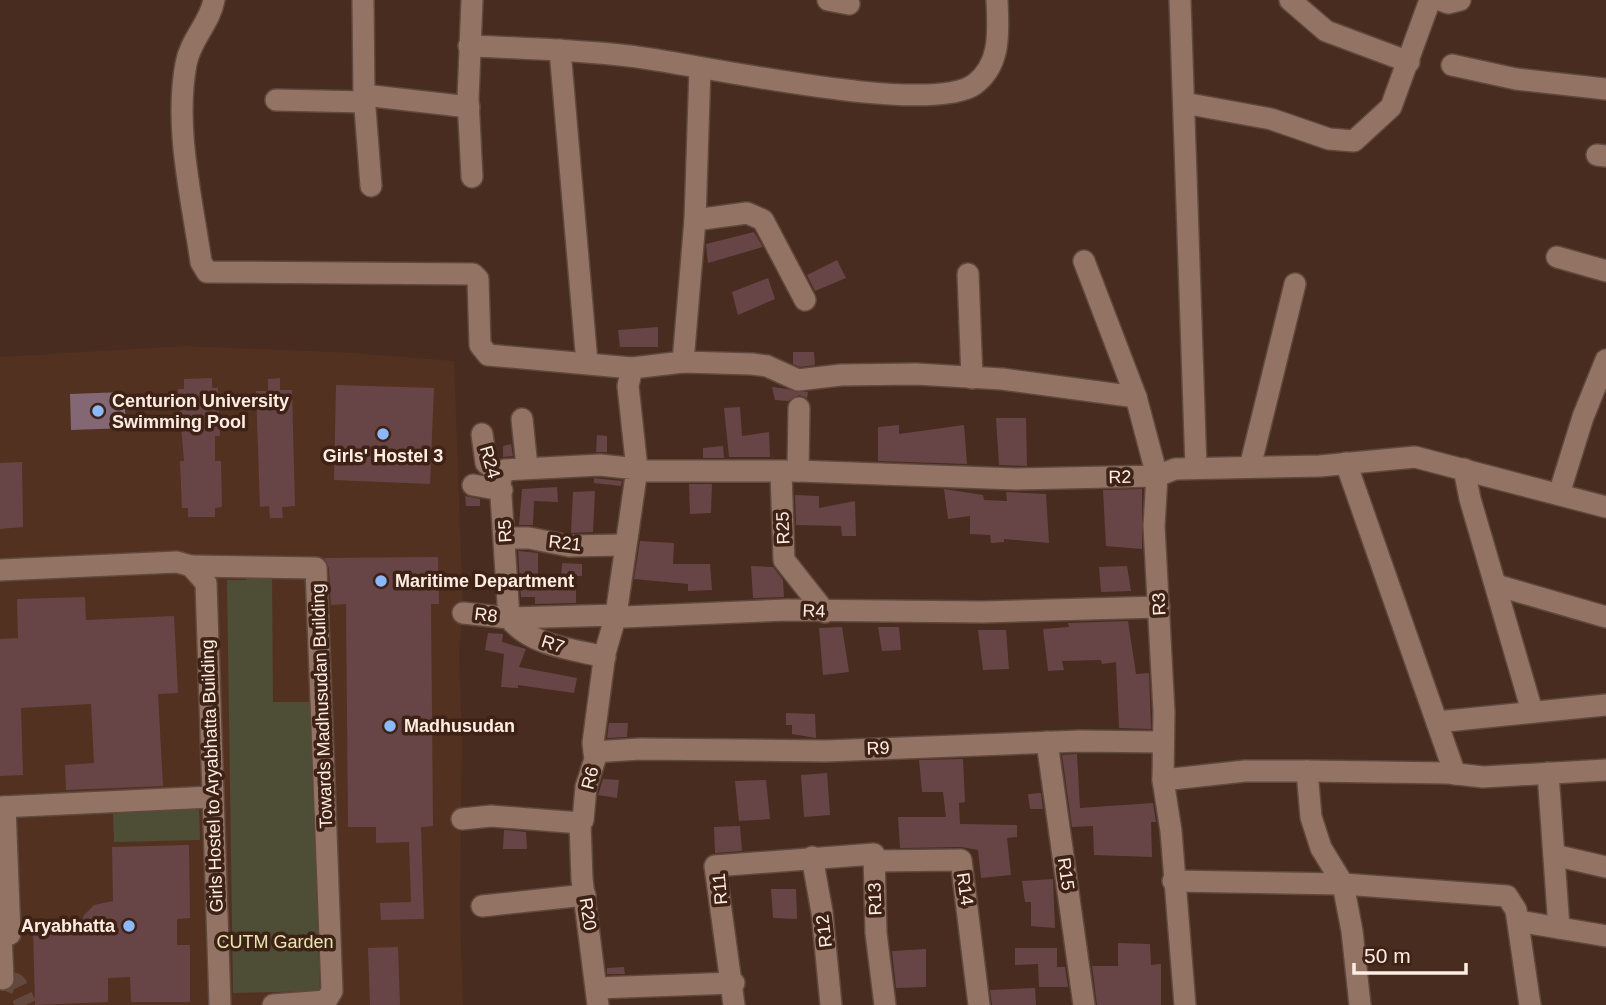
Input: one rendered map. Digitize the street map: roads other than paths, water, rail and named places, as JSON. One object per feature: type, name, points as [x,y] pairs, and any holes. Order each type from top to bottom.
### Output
[{"type":"street","points":[[214,0],[191,46],[183,85],[186,162],[201,262],[207,272],[473,274],[478,279],[480,345],[484,353],[632,368],[683,362],[760,365],[798,380],[841,375],[916,374],[1002,379],[1136,397]]},
{"type":"street","points":[[363,0],[365,99],[372,186]]},
{"type":"street","points":[[472,0],[469,46],[472,177]]},
{"type":"street","points":[[828,0],[849,4]]},
{"type":"street","points":[[469,46],[631,56],[864,92],[943,96],[963,91],[976,83],[989,69],[996,52],[998,0]]},
{"type":"street","points":[[1180,0],[1196,468]]},
{"type":"street","points":[[1290,0],[1326,31],[1409,62]]},
{"type":"street","points":[[1184,103],[1271,119],[1329,139],[1354,141],[1391,107],[1430,0]]},
{"type":"street","points":[[1440,0],[1460,0]]},
{"type":"street","points":[[561,50],[587,363]]},
{"type":"street","points":[[1452,65],[1516,79],[1606,89]]},
{"type":"street","points":[[683,362],[695,220],[701,68]]},
{"type":"street","points":[[276,100],[365,99],[469,107]]},
{"type":"street","points":[[695,220],[747,213],[764,220],[805,300]]},
{"type":"street","points":[[1558,257],[1606,271]]},
{"type":"street","name":"R2","points":[[637,469],[1016,479],[1157,475],[1136,397],[1084,261]]},
{"type":"street","points":[[968,274],[972,378]]},
{"type":"street","points":[[1250,467],[1295,284]]},
{"type":"street","points":[[1559,494],[1606,360]]},
{"type":"street","points":[[509,618],[616,615],[637,469],[628,386],[632,368]]},
{"type":"street","name":"R25","points":[[799,408],[789,471],[784,560],[825,612]]},
{"type":"street","points":[[522,418],[527,467]]},
{"type":"street","name":"R24","points":[[482,434],[486,463],[500,480]]},
{"type":"street","points":[[1157,475],[1175,469],[1346,463],[1400,456],[1430,460],[1606,507]]},
{"type":"street","points":[[1346,463],[1455,774]]},
{"type":"street","points":[[473,485],[500,480],[527,467],[600,465],[637,469]]},
{"type":"street","points":[[1464,469],[1469,499],[1532,711]]},
{"type":"street","name":"R3","points":[[1157,475],[1154,526],[1164,712],[1163,779],[1171,831],[1185,1005]]},
{"type":"street","name":"R5","points":[[500,480],[509,618]]},
{"type":"street","name":"R21","points":[[505,538],[529,538],[569,546],[624,545]]},
{"type":"street","points":[[0,570],[184,564]]},
{"type":"street","name":"Girls Hostel to Aryabhatta Building","points":[[184,564],[206,583],[220,1005]]},
{"type":"street","name":"Towards Madhusudan Building","points":[[184,564],[316,568],[332,991],[326,1001],[273,1005]]},
{"type":"street","points":[[1496,585],[1606,617]]},
{"type":"street","name":"R4","points":[[616,615],[634,618],[787,610],[825,612],[1159,607]]},
{"type":"street","name":"R8","points":[[463,613],[509,618]]},
{"type":"street","name":"R6","points":[[580,823],[594,752],[605,657],[616,615]]},
{"type":"street","name":"R7","points":[[509,618],[517,628],[539,640],[605,657]]},
{"type":"street","points":[[1437,722],[1606,705]]},
{"type":"street","name":"R9","points":[[594,752],[640,749],[826,751],[1162,742]]},
{"type":"street","name":"R15","points":[[1047,743],[1084,1005]]},
{"type":"street","points":[[1163,779],[1244,771],[1455,774],[1483,777],[1606,770]]},
{"type":"street","points":[[1307,771],[1311,817],[1321,848],[1343,884],[1352,931],[1360,1005]]},
{"type":"street","points":[[1548,774],[1559,928]]},
{"type":"street","points":[[3,979],[1,934],[10,934],[2,807],[211,797]]},
{"type":"street","points":[[462,818],[519,817],[580,823]]},
{"type":"street","name":"R20","points":[[580,823],[585,895],[598,996]]},
{"type":"street","name":"R13","points":[[812,857],[874,854],[876,933],[885,1005]]},
{"type":"street","points":[[1554,855],[1606,867]]},
{"type":"street","name":"R11","points":[[734,1005],[734,983],[715,866],[812,857]]},
{"type":"street","name":"R12","points":[[812,857],[819,888],[831,1005]]},
{"type":"street","name":"R14","points":[[874,861],[961,860],[979,1005]]},
{"type":"street","points":[[1173,881],[1343,884],[1507,896],[1513,901],[1518,921],[1530,1005]]},
{"type":"street","points":[[481,906],[585,895]]},
{"type":"street","points":[[1518,921],[1606,936]]},
{"type":"street","points":[[598,996],[734,983]]},
{"type":"tunnel","points":[[0,978],[16,984],[26,1005]]},
{"type":"place","name":"Centurion University Swimming Pool","points":[[98,411]]},
{"type":"place","name":"Girls' Hostel 3","points":[[383,434]]},
{"type":"place","name":"Maritime Department","points":[[381,581]]},
{"type":"place","name":"Madhusudan","points":[[390,726]]},
{"type":"place","name":"Aryabhatta","points":[[129,926]]},
{"type":"park label","name":"CUTM Garden","points":[[275,942]]}]
